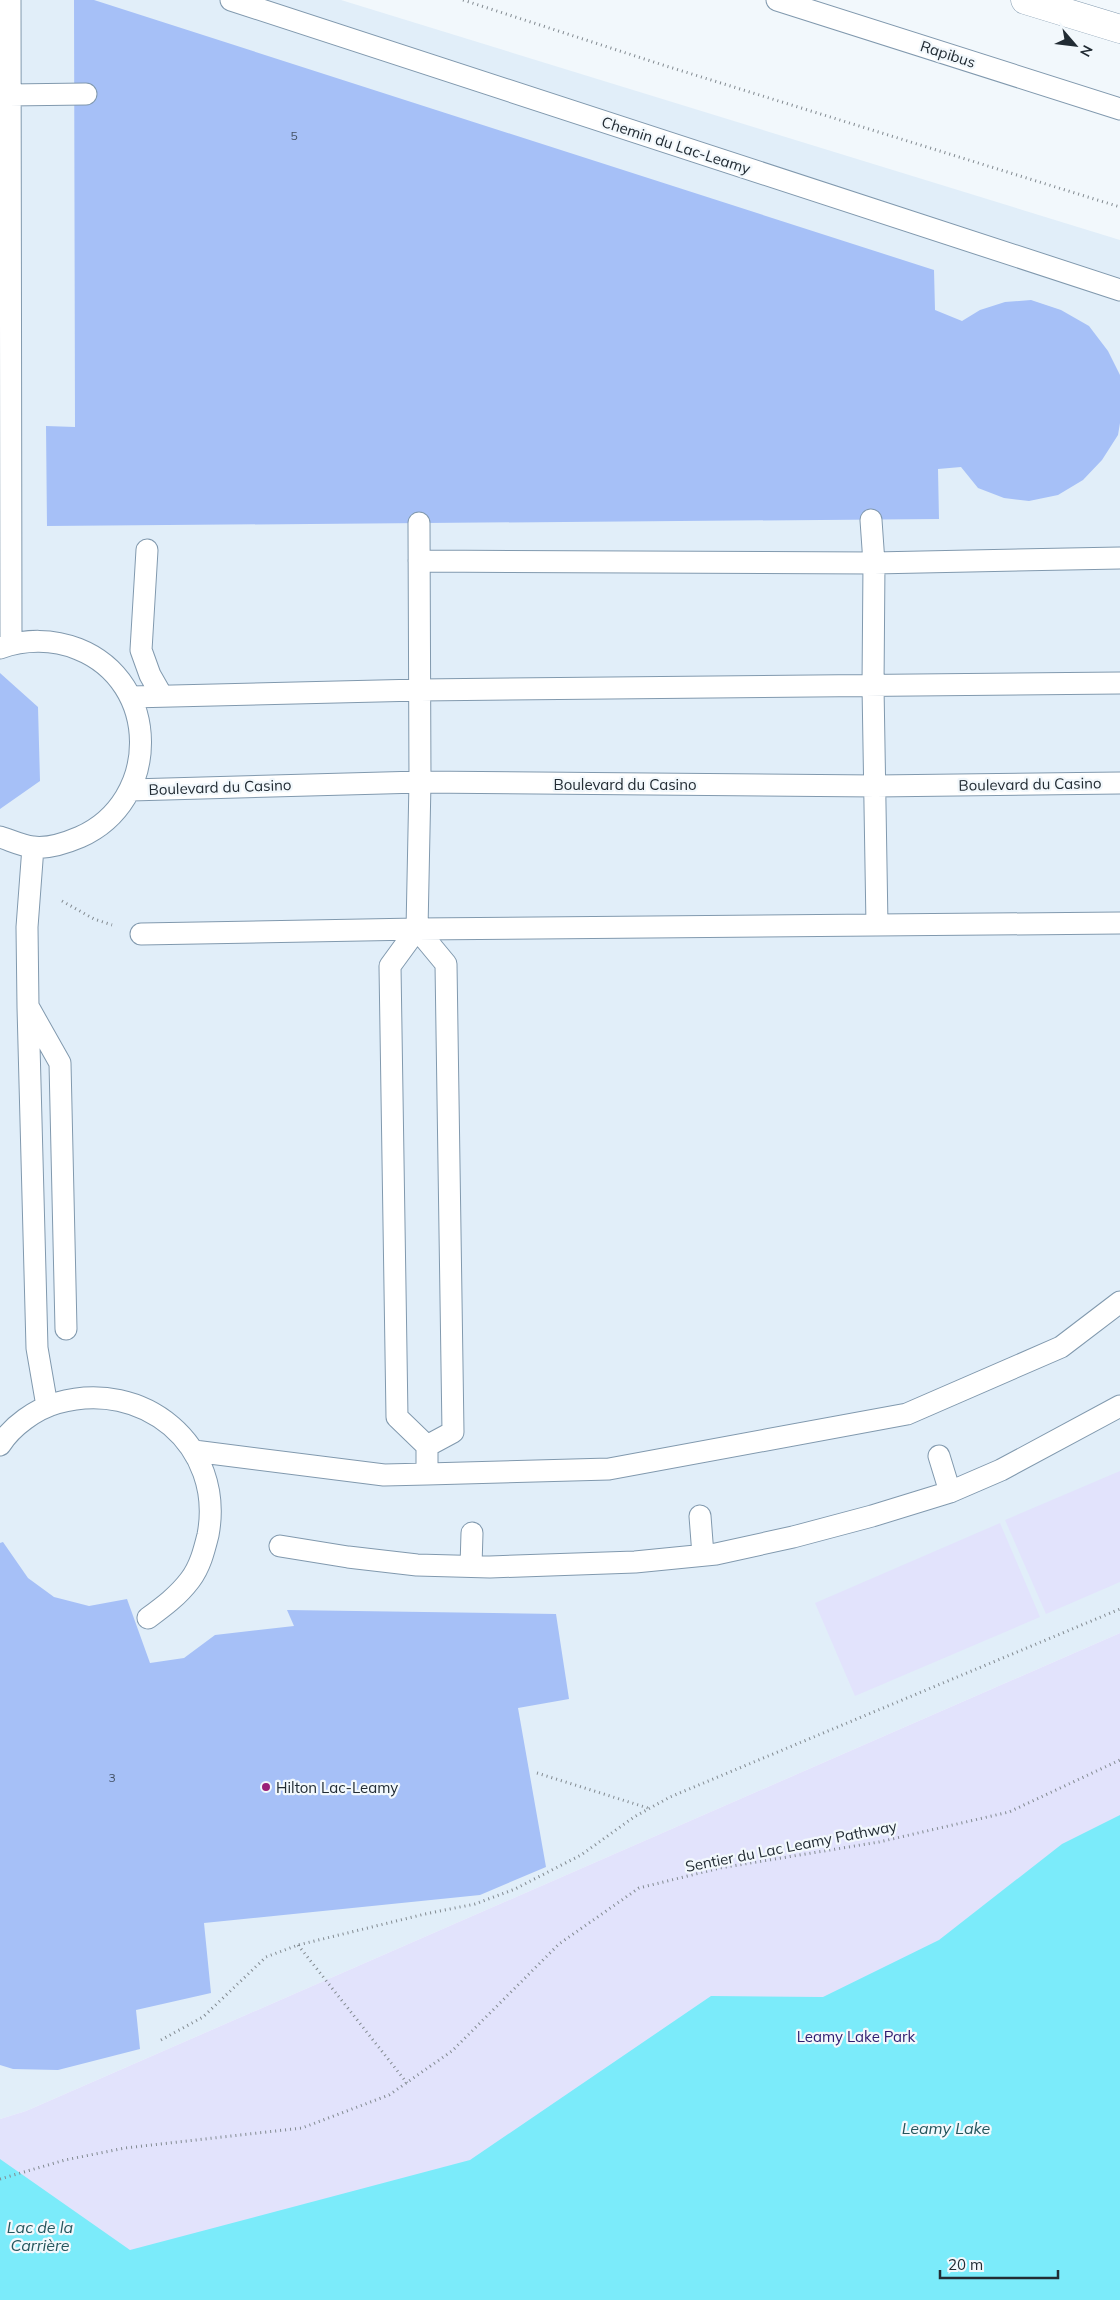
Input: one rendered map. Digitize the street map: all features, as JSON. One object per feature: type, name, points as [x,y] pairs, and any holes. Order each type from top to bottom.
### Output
[{"type":"main road","points":[[1026,0],[1120,30]]},
{"type":"lane","points":[[0,837],[33,847],[65,844],[95,830],[118,810],[130,790],[140,759],[140,730],[131,697],[121,681],[102,662],[88,653],[64,643],[50,641],[5,646],[10,0]]},
{"type":"lane","name":"Chemin du Lac-Leamy","points":[[231,0],[1120,290]]},
{"type":"lane","name":"Rapibus","points":[[777,0],[1120,108]]},
{"type":"lane","points":[[10,95],[86,94]]},
{"type":"lane","points":[[872,520],[877,925]]},
{"type":"lane","points":[[419,524],[420,782],[417,929],[390,966],[397,1417],[426,1446],[427,1474]]},
{"type":"lane","points":[[147,550],[141,650],[150,675],[162,696]]},
{"type":"lane","points":[[419,561],[874,563],[1120,558]]},
{"type":"lane","points":[[131,697],[420,690],[1120,683]]},
{"type":"lane","name":"Boulevard du Casino","points":[[130,790],[420,782],[876,786],[1120,783]]},
{"type":"lane","points":[[33,847],[26,927],[28,1007],[37,1348],[47,1406]]},
{"type":"lane","points":[[141,934],[417,929],[1120,923]]},
{"type":"lane","points":[[417,929],[446,964],[453,1432],[426,1446]]},
{"type":"lane","points":[[28,1007],[60,1063],[66,1330]]},
{"type":"lane","points":[[194,1452],[384,1475],[609,1469],[907,1414],[1061,1347],[1120,1302]]},
{"type":"lane","points":[[0,1445],[24,1420],[47,1406],[74,1398],[109,1397],[144,1407],[172,1426],[194,1452],[208,1486],[211,1518],[204,1554],[191,1580],[171,1601],[148,1618]]},
{"type":"lane","points":[[280,1546],[407,1564],[471,1566],[635,1562],[704,1555],[793,1537],[872,1516],[950,1492],[1001,1470],[1120,1406]]},
{"type":"lane","points":[[940,1456],[950,1492]]},
{"type":"lane","points":[[700,1516],[704,1555]]},
{"type":"lane","points":[[471,1566],[472,1533]]},
{"type":"path","points":[[463,0],[676,69],[1120,207]]},
{"type":"path","points":[[62,901],[94,919]]},
{"type":"path","points":[[161,2040],[203,2017],[266,1957],[298,1945],[425,1914],[475,1904],[507,1892],[581,1855],[649,1808],[670,1797],[1120,1609]]},
{"type":"path","name":"Sentier du Lac Leamy Pathway","points":[[0,2179],[65,2160],[125,2148],[302,2128],[390,2095],[452,2051],[559,1944],[639,1888],[720,1868],[879,1842],[1008,1812],[1120,1760]]},
{"type":"path","points":[[537,1773],[649,1808]]},
{"type":"path","points":[[298,1945],[407,2083]]},
{"type":"shaded area","points":[[0,0],[341,0],[1120,240],[1120,1633],[26,2111],[0,2119]]},
{"type":"green space","points":[[1120,1471],[1120,1582],[1046,1614],[1005,1520]]},
{"type":"green space","points":[[1000,1523],[1040,1617],[855,1696],[815,1603]]},
{"type":"green space","name":"Leamy Lake Park","points":[[1120,1633],[1120,2300],[0,2300],[0,2119],[26,2111]]},
{"type":"water","name":"Leamy Lake","points":[[1120,1815],[1120,2300],[0,2300],[0,2159],[130,2250],[470,2160],[711,1996],[823,1997],[939,1940],[1062,1844]]},
{"type":"building","points":[[74,0],[94,0],[934,270],[935,310],[962,321],[980,310],[1005,302],[1031,300],[1061,310],[1089,326],[1108,351],[1120,375],[1120,423],[1118,435],[1102,460],[1083,480],[1058,495],[1029,501],[1004,498],[978,488],[961,467],[938,469],[939,519],[47,526],[46,426],[75,427]]},
{"type":"building","points":[[0,673],[38,707],[40,781],[0,809]]},
{"type":"building","name":"Hilton Lac-Leamy","points":[[3,1542],[28,1578],[54,1597],[89,1606],[127,1599],[150,1663],[184,1658],[215,1635],[294,1626],[287,1610],[556,1614],[569,1699],[518,1708],[546,1867],[480,1895],[204,1923],[211,1993],[136,2010],[140,2049],[58,2070],[13,2069],[0,2065],[0,1543]]},
{"type":"place","name":"Hilton Lac-Leamy","points":[[266,1787]]},
{"type":"water label","name":"Lac de la Carrière","points":[[40,2236]]}]
